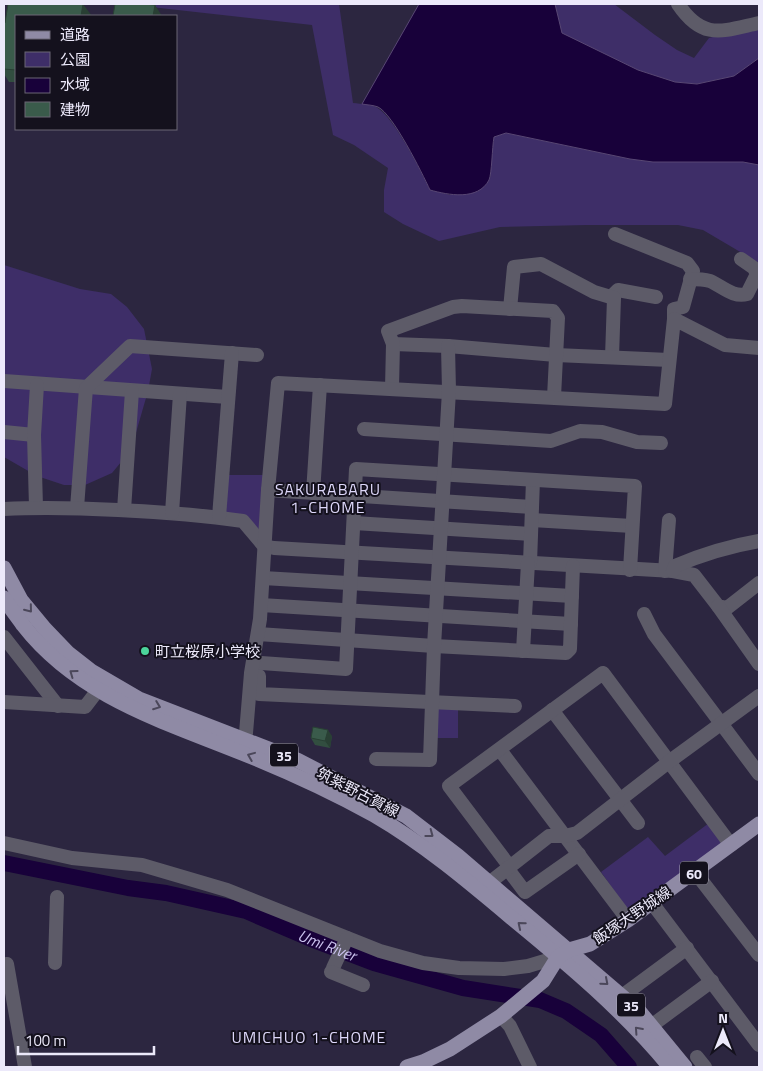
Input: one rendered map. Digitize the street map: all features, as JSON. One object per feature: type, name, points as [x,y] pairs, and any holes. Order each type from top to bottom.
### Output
[{"type":"main road","name":"筑紫野古賀線","points":[[4,568],[22,600],[45,629],[68,653],[91,671],[139,699],[297,760],[407,813],[489,883],[563,954],[629,1021],[670,1067]]},
{"type":"main road","name":"筑紫野古賀線","points":[[4,598],[29,632],[53,658],[98,690],[147,715],[295,774],[336,794],[413,839],[563,954],[622,996],[639,1011],[685,1067]]},
{"type":"main road","name":"飯塚大野城線","points":[[563,954],[590,944],[628,920],[759,824]]},
{"type":"main road","points":[[407,1067],[423,1062],[450,1049],[505,1013],[543,981],[563,954]]},
{"type":"street","points":[[678,4],[685,14],[698,26],[709,31],[736,28],[759,22]]},
{"type":"street","points":[[244,740],[261,606],[268,490],[278,383],[665,404],[674,309],[683,307],[693,271],[687,264],[615,234]]},
{"type":"street","points":[[690,279],[713,282],[719,287],[740,296],[747,294],[757,274],[754,268],[741,259]]},
{"type":"street","points":[[510,309],[514,266],[541,264],[594,292],[614,298],[612,357]]},
{"type":"street","points":[[611,297],[618,290],[656,298]]},
{"type":"street","points":[[392,388],[393,344],[388,331],[462,306],[553,311],[558,318],[554,397]]},
{"type":"street","points":[[674,319],[725,345],[759,348]]},
{"type":"street","points":[[393,344],[448,346],[556,355],[669,360]]},
{"type":"street","points":[[77,508],[86,388],[130,346],[257,355]]},
{"type":"street","points":[[376,759],[430,760],[437,588],[450,392],[448,346]]},
{"type":"street","points":[[219,517],[232,353]]},
{"type":"street","points":[[4,382],[228,397]]},
{"type":"street","points":[[313,493],[320,384]]},
{"type":"street","points":[[36,507],[34,434],[37,385]]},
{"type":"street","points":[[124,510],[132,391]]},
{"type":"street","points":[[172,513],[180,394]]},
{"type":"street","points":[[364,429],[551,441],[580,431],[602,432],[637,442],[662,443]]},
{"type":"street","points":[[4,432],[34,434]]},
{"type":"street","points":[[261,663],[346,669],[356,469],[635,486],[630,570]]},
{"type":"street","points":[[524,650],[524,621],[533,480]]},
{"type":"street","points":[[268,490],[442,502],[632,526]]},
{"type":"street","points":[[4,509],[36,507],[77,508],[219,517],[244,521],[264,546],[274,548],[694,574],[759,664]]},
{"type":"street","points":[[669,520],[669,571]]},
{"type":"street","points":[[354,523],[531,534]]},
{"type":"street","points":[[669,571],[675,566],[701,555],[759,541]]},
{"type":"street","points":[[257,640],[348,640],[566,653],[570,649],[573,566]]},
{"type":"street","points":[[263,578],[572,596]]},
{"type":"street","points":[[718,606],[727,608],[759,583]]},
{"type":"street","points":[[261,606],[571,624]]},
{"type":"street","points":[[644,614],[654,634],[725,722],[759,774]]},
{"type":"street","points":[[4,637],[9,650],[58,706]]},
{"type":"street","points":[[257,640],[260,647],[261,663],[258,677],[259,694],[515,706]]},
{"type":"street","points":[[579,854],[525,892],[449,786],[603,673],[731,845]]},
{"type":"street","points":[[4,702],[85,707],[98,690]]},
{"type":"street","points":[[489,883],[549,836],[565,836],[577,833],[670,761],[759,696]]},
{"type":"street","points":[[552,710],[638,823]]},
{"type":"street","points":[[725,722],[744,740]]},
{"type":"street","points":[[500,750],[628,920]]},
{"type":"street","points":[[4,843],[72,858],[142,865],[227,890],[345,941],[423,963],[459,968],[512,968],[528,966],[563,954]]},
{"type":"street","points":[[695,872],[759,954]]},
{"type":"street","points":[[55,963],[57,897]]},
{"type":"street","points":[[652,903],[759,1045]]},
{"type":"street","points":[[345,941],[332,970],[362,984]]},
{"type":"street","points":[[622,996],[687,948]]},
{"type":"street","points":[[7,964],[25,1067]]},
{"type":"street","points":[[651,1026],[712,981]]},
{"type":"street","points":[[505,1013],[530,1067]]},
{"type":"green space","points":[[124,4],[339,4],[353,103],[374,106],[385,115],[407,146],[430,190],[450,195],[469,194],[490,179],[494,137],[506,133],[630,159],[653,162],[743,162],[759,165],[759,263],[703,230],[678,225],[500,227],[439,241],[403,224],[384,212],[384,190],[388,168],[354,145],[333,135],[312,25]]},
{"type":"green space","points":[[555,4],[614,4],[677,50],[694,58],[709,38],[759,25],[759,58],[734,76],[697,84],[675,82],[638,70],[561,33]]},
{"type":"green space","points":[[4,265],[80,289],[111,294],[127,307],[144,329],[152,369],[148,391],[131,450],[112,473],[85,485],[64,485],[37,476],[4,457]]},
{"type":"green space","points":[[227,475],[266,475],[262,533],[223,510]]},
{"type":"green space","points":[[437,706],[458,706],[458,738],[437,738]]},
{"type":"green space","points":[[709,823],[723,843],[630,913],[601,872],[648,837],[665,856]]},
{"type":"water","points":[[419,4],[555,4],[562,33],[638,70],[675,82],[697,84],[734,76],[759,58],[759,165],[743,162],[653,162],[630,159],[506,133],[494,137],[490,177],[484,187],[470,194],[462,195],[445,194],[430,190],[407,145],[384,112],[378,107],[362,104]]},
{"type":"building","points":[[8,4],[83,4],[81,15],[15,15],[15,70],[4,69],[5,23]]},
{"type":"building","points":[[115,4],[155,5],[153,15],[113,15]]},
{"type":"building","points":[[313,727],[328,730],[325,741],[311,738]]},
{"type":"waterway","name":"Umi River","points":[[4,863],[128,888],[166,893],[246,911],[374,963],[463,988],[540,1000],[566,1011],[601,1035],[629,1067]]},
{"type":"place","name":"町立桜原小学校","points":[[145,651]]},
{"type":"district","name":"SAKURABARU 1-CHOME","points":[[328,498]]},
{"type":"district","name":"UMICHUO 1-CHOME","points":[[309,1037]]}]
